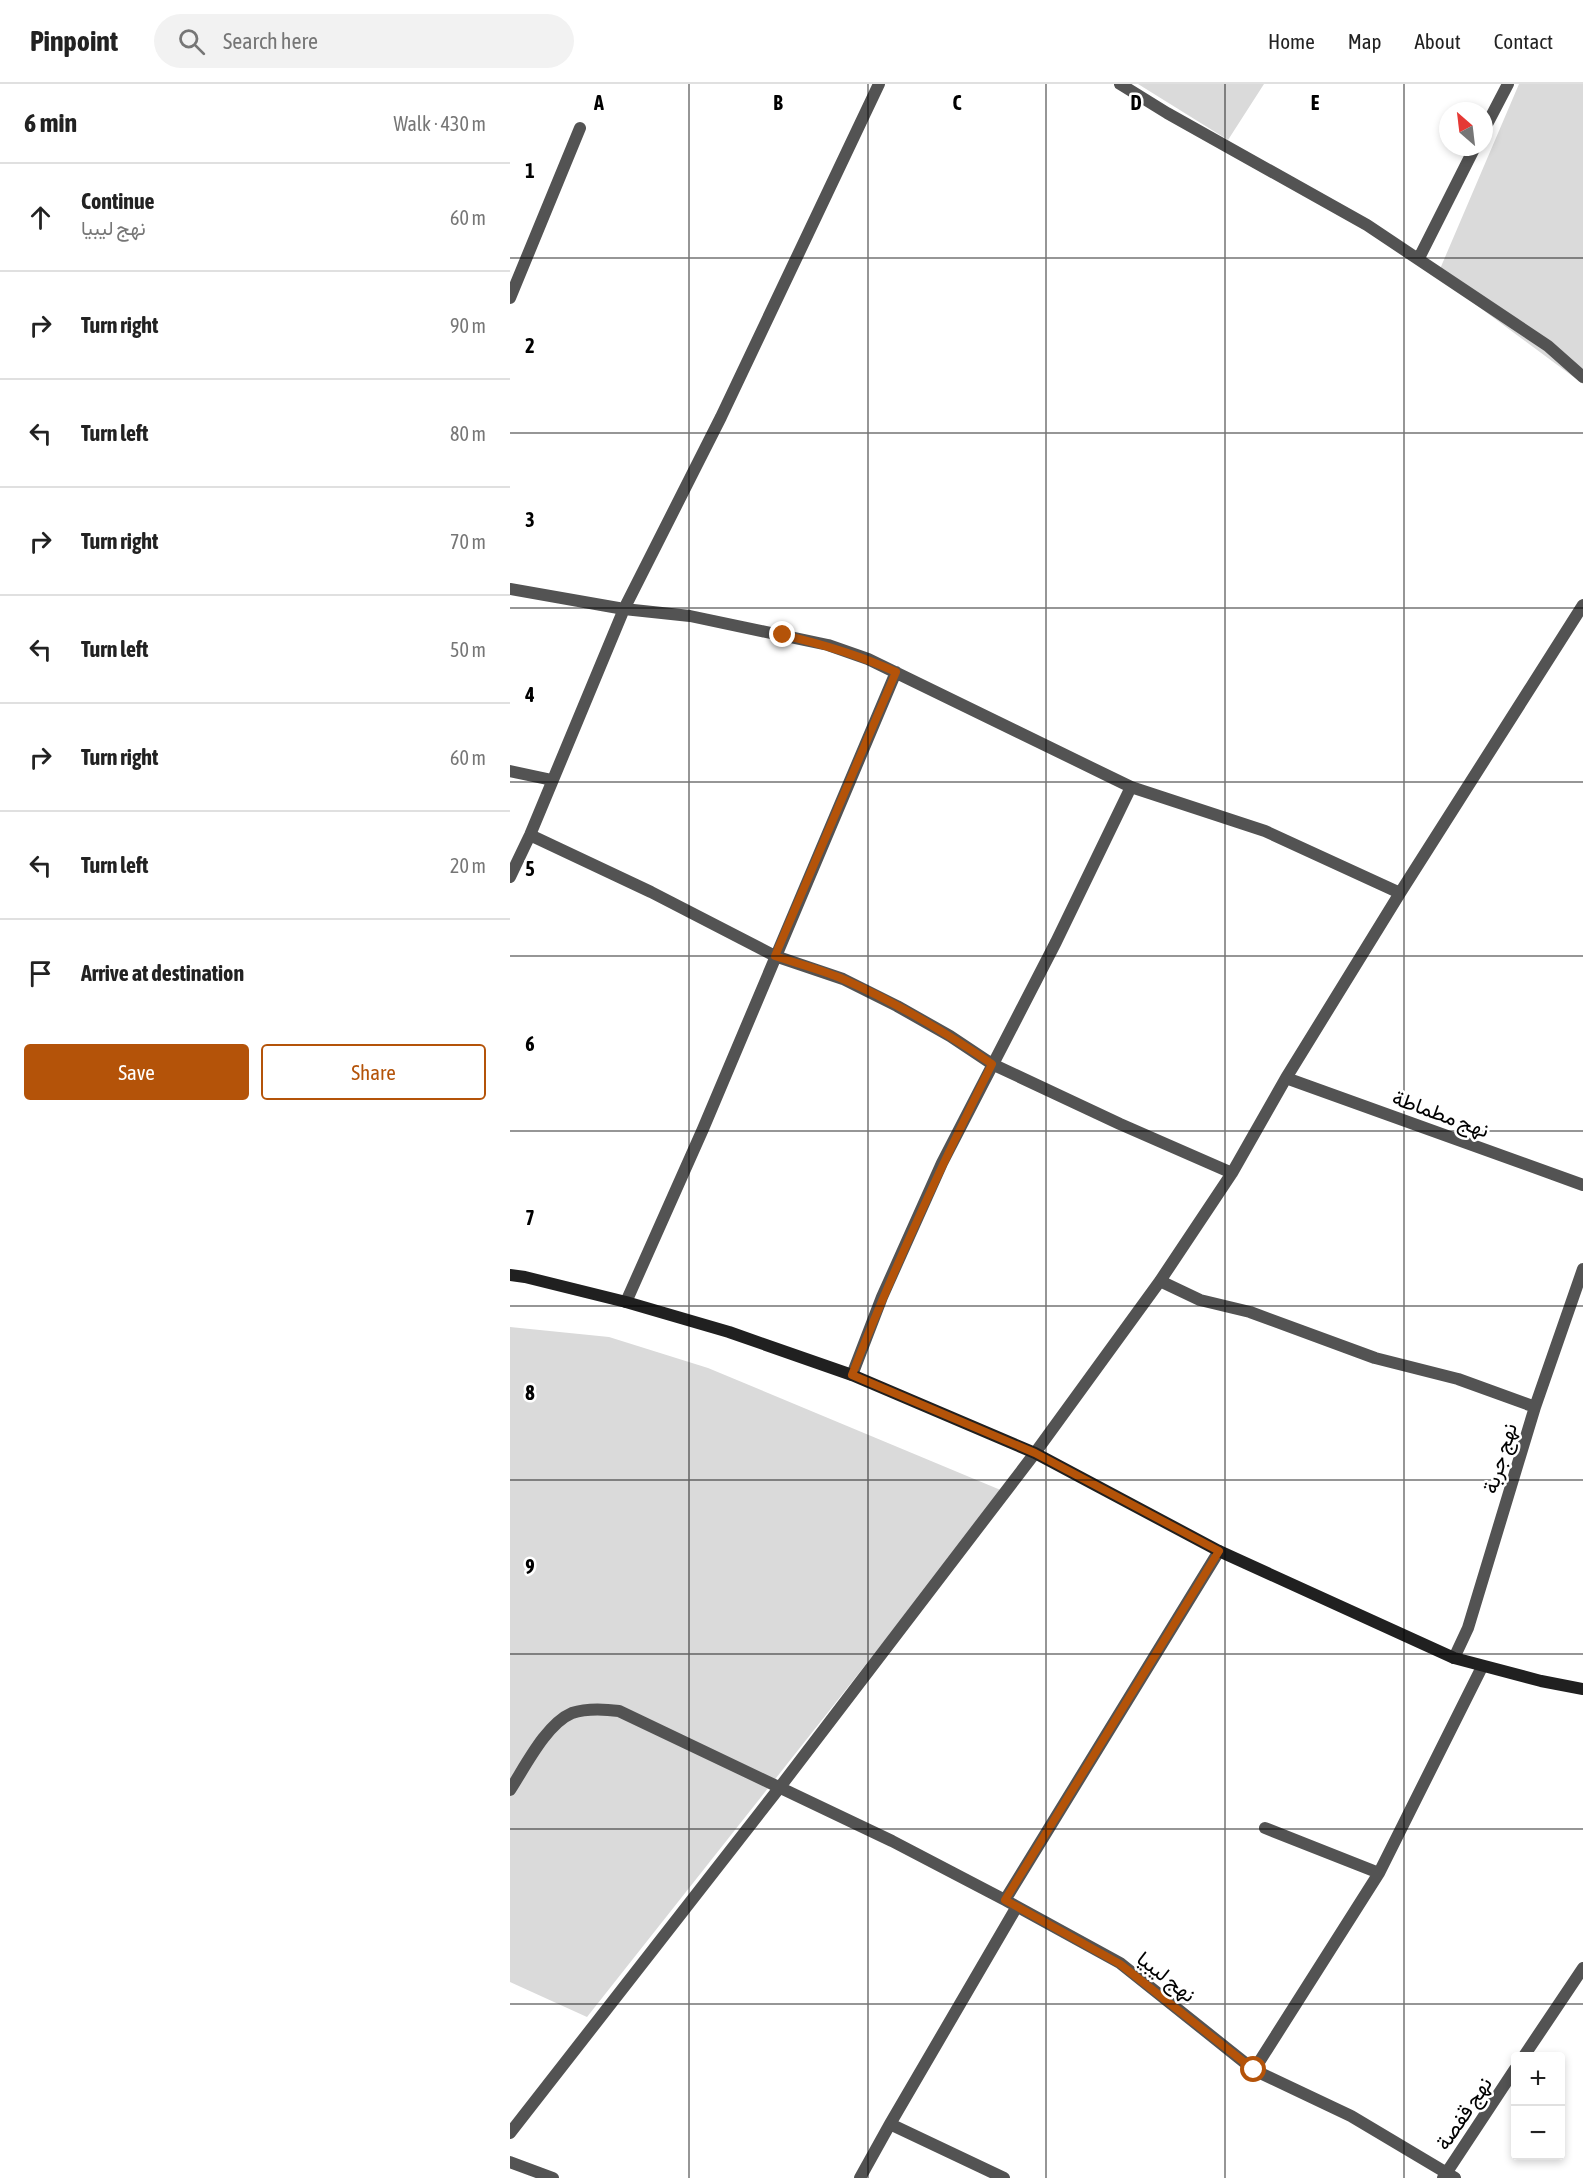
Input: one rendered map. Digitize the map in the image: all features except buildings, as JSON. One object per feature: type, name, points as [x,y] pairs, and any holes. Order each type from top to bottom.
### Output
[{"type":"main road","points":[[510,1275],[626,1302],[729,1332],[852,1375],[1035,1453],[1219,1551],[1454,1658],[1541,1681],[1583,1689]]},
{"type":"street","points":[[510,877],[530,835],[624,609],[726,406],[879,84]]},
{"type":"street","points":[[1120,84],[1167,113],[1367,225],[1548,346],[1583,377]]},
{"type":"street","points":[[1493,113],[1508,84]]},
{"type":"street","points":[[510,298],[580,128]]},
{"type":"street","points":[[1419,258],[1470,156]]},
{"type":"street","points":[[510,589],[624,609],[690,616],[817,643],[868,659],[1131,787],[1265,831],[1400,892]]},
{"type":"street","points":[[510,2133],[780,1787],[1035,1453],[1160,1281],[1232,1173],[1286,1078],[1400,892],[1583,605]]},
{"type":"street","points":[[626,1302],[703,1129],[896,672]]},
{"type":"street","points":[[510,771],[552,780]]},
{"type":"street","points":[[852,1375],[882,1297],[942,1163],[1056,942],[1131,787]]},
{"type":"street","points":[[530,835],[651,892],[775,956],[843,979],[897,1005],[992,1064],[1232,1173]]},
{"type":"street","name":"نهج مطماطة","points":[[1286,1078],[1583,1185]]},
{"type":"street","name":"نهج جربة","points":[[1454,1658],[1468,1628],[1535,1407],[1583,1269]]},
{"type":"street","points":[[1160,1281],[1200,1300],[1250,1312],[1375,1358],[1458,1379],[1535,1407]]},
{"type":"street","points":[[1005,1900],[1219,1551]]},
{"type":"street","points":[[1254,2070],[1379,1873],[1482,1666]]},
{"type":"street","name":"نهج ليبيا","points":[[510,1790],[549,1731],[571,1714],[599,1708],[619,1711],[892,1841],[1120,1964],[1254,2070],[1351,2116],[1448,2176]]},
{"type":"street","points":[[1265,1828],[1379,1873]]},
{"type":"street","points":[[860,2178],[1016,1908]]},
{"type":"street","points":[[1527,2052],[1583,1968]]},
{"type":"street","name":"نهج قفصة","points":[[1448,2176],[1511,2075]]},
{"type":"street","points":[[890,2124],[1004,2178]]},
{"type":"street","points":[[510,2162],[553,2178]]},
{"type":"shaded area","points":[[1138,84],[1264,84],[1228,140]]},
{"type":"shaded area","points":[[1519,84],[1583,84],[1583,384],[1437,276],[1488,156],[1493,156],[1493,145]]},
{"type":"shaded area","points":[[510,1327],[609,1337],[708,1368],[1003,1491],[587,2017],[510,1982]]},
{"type":"route","points":[[783,635],[828,645],[896,672],[775,956],[843,979],[897,1005],[992,1064],[942,1163],[882,1297],[852,1375],[1035,1453],[1219,1551],[1005,1900],[1120,1964],[1254,2070]]}]
